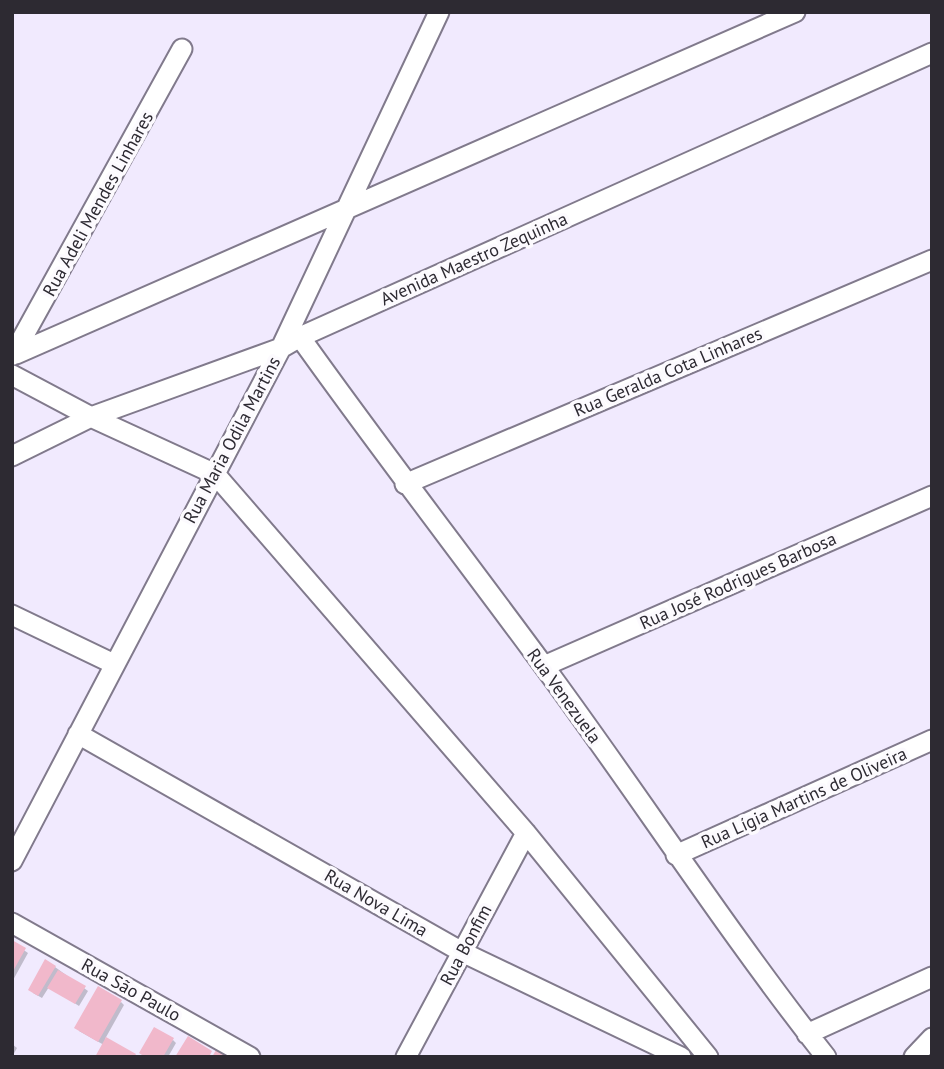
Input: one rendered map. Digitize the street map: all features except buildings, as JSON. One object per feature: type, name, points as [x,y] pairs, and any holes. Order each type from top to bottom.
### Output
[{"type":"street","name":"Rua Maria Odila Martins","points":[[12,861],[281,348],[439,12]]},
{"type":"street","points":[[14,355],[345,212],[795,12]]},
{"type":"street","name":"Rua Adeli Mendes Linhares","points":[[14,355],[182,49]]},
{"type":"street","name":"Avenida Maestro Zequinha","points":[[12,456],[92,417],[281,348],[300,337],[932,53]]},
{"type":"street","name":"Rua Geralda Cota Linhares","points":[[405,484],[932,260]]},
{"type":"street","name":"Rua Venezuela","points":[[300,337],[405,484],[544,666],[676,855],[826,1057]]},
{"type":"street","points":[[12,375],[92,417],[215,474],[526,832],[708,1057]]},
{"type":"street","name":"Rua José Rodrigues Barbosa","points":[[544,666],[932,496]]},
{"type":"street","points":[[12,615],[114,664]]},
{"type":"street","name":"Rua Nova Lima","points":[[78,734],[462,952],[681,1057]]},
{"type":"street","name":"Rua Lígia Martins de Oliveira","points":[[676,855],[932,740]]},
{"type":"street","name":"Rua Bonfim","points":[[406,1057],[526,832]]},
{"type":"street","name":"Rua São Paulo","points":[[12,923],[250,1057]]},
{"type":"street","points":[[807,1034],[932,977]]},
{"type":"street","points":[[914,1057],[932,1038]]}]
